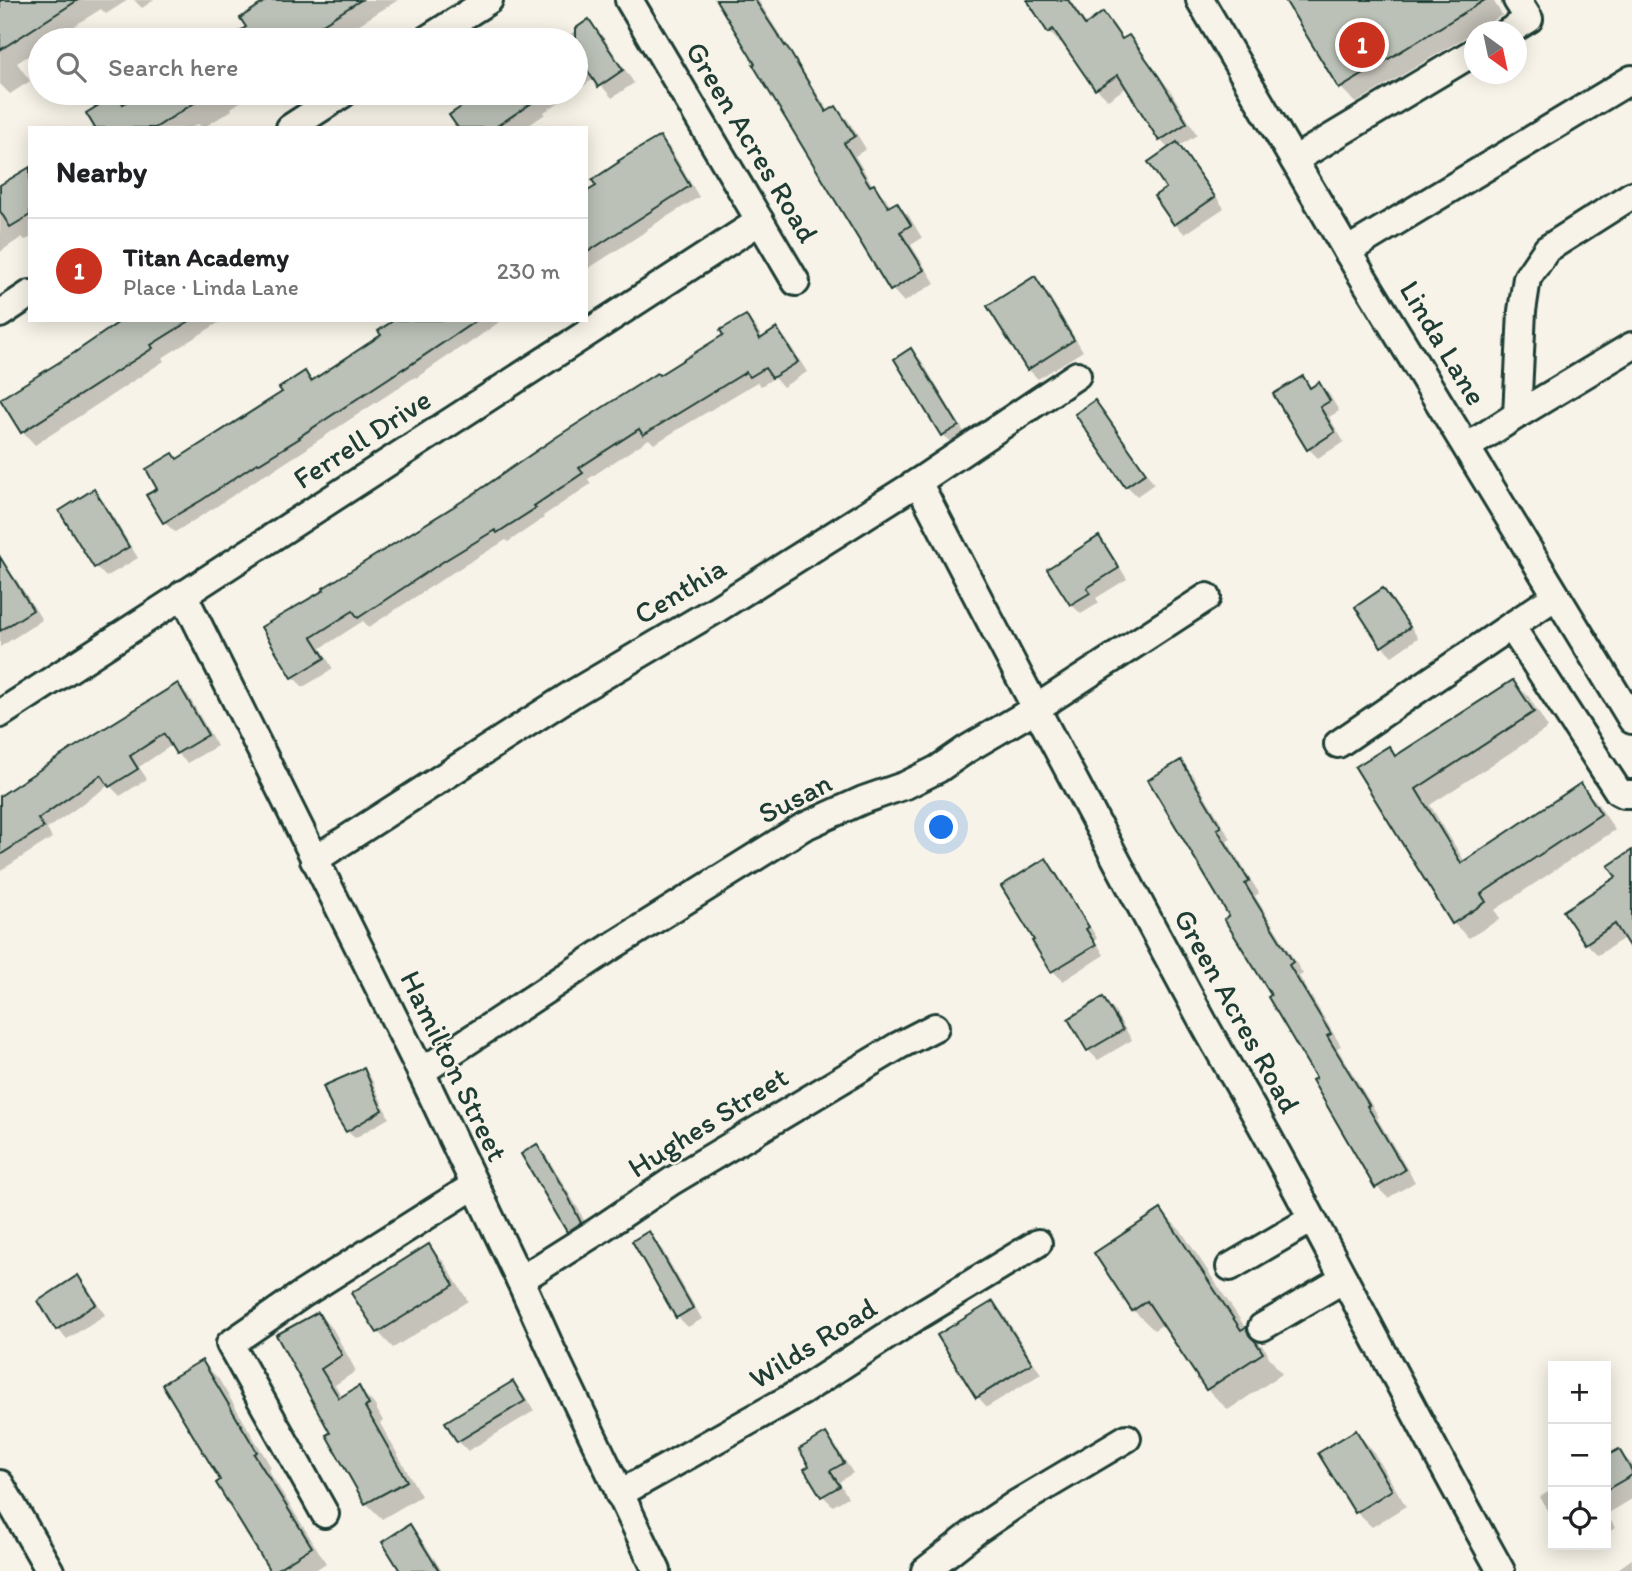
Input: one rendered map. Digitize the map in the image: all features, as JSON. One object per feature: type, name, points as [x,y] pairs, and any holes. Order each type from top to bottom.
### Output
[{"type":"street","points":[[445,28],[489,0]]},
{"type":"street","name":"Green Acres Road","points":[[629,0],[796,282]]},
{"type":"street","name":"Linda Lane","points":[[1200,0],[1347,251],[1632,720]]},
{"type":"street","points":[[1517,0],[1529,19],[1526,21]]},
{"type":"street","points":[[1294,160],[1464,59]]},
{"type":"street","points":[[1347,251],[1632,79]]},
{"type":"street","points":[[293,126],[325,105]]},
{"type":"street","points":[[1517,415],[1521,311],[1527,278],[1547,249],[1632,195]]},
{"type":"street","name":"Ferrell Drive","points":[[0,714],[760,221]]},
{"type":"street","points":[[0,314],[28,296]]},
{"type":"street","points":[[1467,447],[1632,346]]},
{"type":"street","name":"Centhia","points":[[314,860],[575,693],[715,610],[918,482],[1077,375]]},
{"type":"street","name":"Green Acres Road","points":[[918,482],[1035,709],[1501,1571]]},
{"type":"street","name":"Hamilton Street","points":[[183,594],[421,1072],[657,1571]]},
{"type":"street","points":[[1338,744],[1556,596]]},
{"type":"street","name":"Susan","points":[[421,1072],[626,938],[803,827],[938,769],[1207,597]]},
{"type":"street","points":[[1511,626],[1618,791],[1632,794]]},
{"type":"street","name":"Hughes Street","points":[[520,1280],[672,1181],[898,1045],[935,1027]]},
{"type":"street","points":[[325,1514],[230,1344],[301,1295],[475,1185]]},
{"type":"street","points":[[1230,1267],[1312,1219]]},
{"type":"street","name":"Wilds Road","points":[[620,1494],[801,1392],[916,1317],[1038,1243]]},
{"type":"street","points":[[1262,1327],[1344,1279]]},
{"type":"street","points":[[925,1571],[1016,1504],[1127,1438]]},
{"type":"street","points":[[0,1484],[50,1571]]},
{"type":"building","points":[[0,0],[78,0],[34,28],[28,28],[28,32],[0,50]]},
{"type":"building","points":[[267,0],[361,0],[316,28],[245,28],[240,18]]},
{"type":"building","points":[[716,0],[755,0],[826,112],[836,106],[855,136],[844,143],[870,186],[874,184],[888,207],[897,202],[911,225],[900,232],[924,270],[890,291]]},
{"type":"building","points":[[1027,0],[1068,0],[1085,25],[1103,12],[1122,39],[1129,35],[1187,123],[1159,141],[1118,75],[1095,90],[1053,29],[1048,33]]},
{"type":"building","points":[[1285,0],[1485,0],[1339,89]]},
{"type":"building","points":[[589,19],[623,70],[598,87],[588,71],[588,28],[576,28]]},
{"type":"building","points":[[99,105],[191,105],[158,126],[94,126],[86,113]]},
{"type":"building","points":[[464,105],[529,105],[497,126],[457,126],[449,115]]},
{"type":"building","points":[[660,136],[690,186],[588,252],[588,191],[596,186],[592,180]]},
{"type":"building","points":[[1177,142],[1215,197],[1174,225],[1154,196],[1166,188],[1148,162]]},
{"type":"building","points":[[28,168],[28,216],[10,227],[0,211],[0,185]]},
{"type":"building","points":[[1035,276],[1074,340],[1027,370],[987,306]]},
{"type":"building","points":[[746,315],[760,339],[777,328],[798,362],[772,378],[765,368],[750,377],[746,372],[643,435],[639,429],[579,468],[583,473],[497,533],[495,530],[444,561],[358,618],[353,611],[312,637],[325,658],[292,678],[261,627],[472,495],[619,397],[723,335],[720,330]]},
{"type":"building","points":[[119,322],[188,322],[151,345],[153,348],[21,433],[0,399]]},
{"type":"building","points":[[391,322],[474,322],[300,438],[163,523],[146,495],[157,489],[146,469],[173,453],[177,459],[282,392],[279,388],[305,371],[311,381],[381,335],[378,331]]},
{"type":"building","points":[[911,348],[959,426],[941,436],[894,359]]},
{"type":"building","points":[[1303,376],[1310,388],[1319,382],[1330,401],[1320,407],[1335,432],[1307,450],[1273,394]]},
{"type":"building","points":[[1095,400],[1146,473],[1125,487],[1075,414]]},
{"type":"building","points":[[94,489],[129,547],[94,568],[59,511]]},
{"type":"building","points":[[1099,536],[1119,568],[1087,588],[1090,593],[1070,605],[1047,569]]},
{"type":"building","points":[[0,557],[33,610],[0,631]]},
{"type":"building","points":[[1383,588],[1410,627],[1381,647],[1355,607]]},
{"type":"building","points":[[1513,680],[1534,712],[1416,789],[1461,863],[1581,783],[1601,814],[1481,894],[1486,902],[1452,924],[1355,767],[1389,746],[1395,756]]},
{"type":"building","points":[[178,683],[208,735],[176,754],[164,734],[130,756],[138,769],[109,787],[101,775],[38,819],[44,827],[0,855],[0,796]]},
{"type":"building","points":[[1181,760],[1221,827],[1217,829],[1249,881],[1245,884],[1293,962],[1289,965],[1331,1034],[1327,1036],[1405,1170],[1375,1188],[1312,1080],[1316,1078],[1268,997],[1271,995],[1224,919],[1229,916],[1148,780]]},
{"type":"building","points":[[1632,850],[1632,951],[1615,924],[1585,944],[1563,911],[1616,877],[1608,866]]},
{"type":"building","points":[[1046,858],[1089,927],[1086,929],[1096,945],[1051,972],[1001,886]]},
{"type":"building","points":[[1103,997],[1123,1030],[1087,1051],[1068,1019]]},
{"type":"building","points":[[364,1068],[382,1110],[346,1132],[334,1113],[323,1086]]},
{"type":"building","points":[[537,1144],[581,1223],[567,1232],[521,1154]]},
{"type":"building","points":[[1161,1209],[1241,1330],[1246,1327],[1263,1353],[1206,1390],[1147,1301],[1132,1311],[1094,1253]]},
{"type":"building","points":[[649,1231],[693,1308],[676,1318],[632,1241]]},
{"type":"building","points":[[429,1244],[454,1285],[377,1333],[351,1293]]},
{"type":"building","points":[[78,1275],[96,1304],[56,1330],[38,1301]]},
{"type":"building","points":[[993,1301],[1032,1363],[976,1398],[937,1335]]},
{"type":"building","points":[[318,1312],[342,1355],[321,1369],[339,1398],[359,1386],[369,1405],[365,1407],[407,1481],[365,1504],[326,1435],[330,1433],[276,1335]]},
{"type":"building","points":[[202,1360],[257,1452],[254,1454],[312,1547],[274,1571],[270,1571],[216,1483],[220,1480],[162,1384]]},
{"type":"building","points":[[513,1381],[525,1401],[457,1442],[445,1422]]},
{"type":"building","points":[[1356,1430],[1392,1490],[1355,1513],[1318,1453]]},
{"type":"building","points":[[826,1433],[844,1463],[830,1471],[840,1486],[821,1497],[804,1469],[809,1466],[799,1449]]},
{"type":"building","points":[[1619,1449],[1632,1475],[1611,1487],[1611,1487],[1611,1453]]},
{"type":"building","points":[[410,1524],[439,1571],[400,1571],[382,1542]]},
{"type":"place","name":"Titan Academy","points":[[1362,45]]}]
